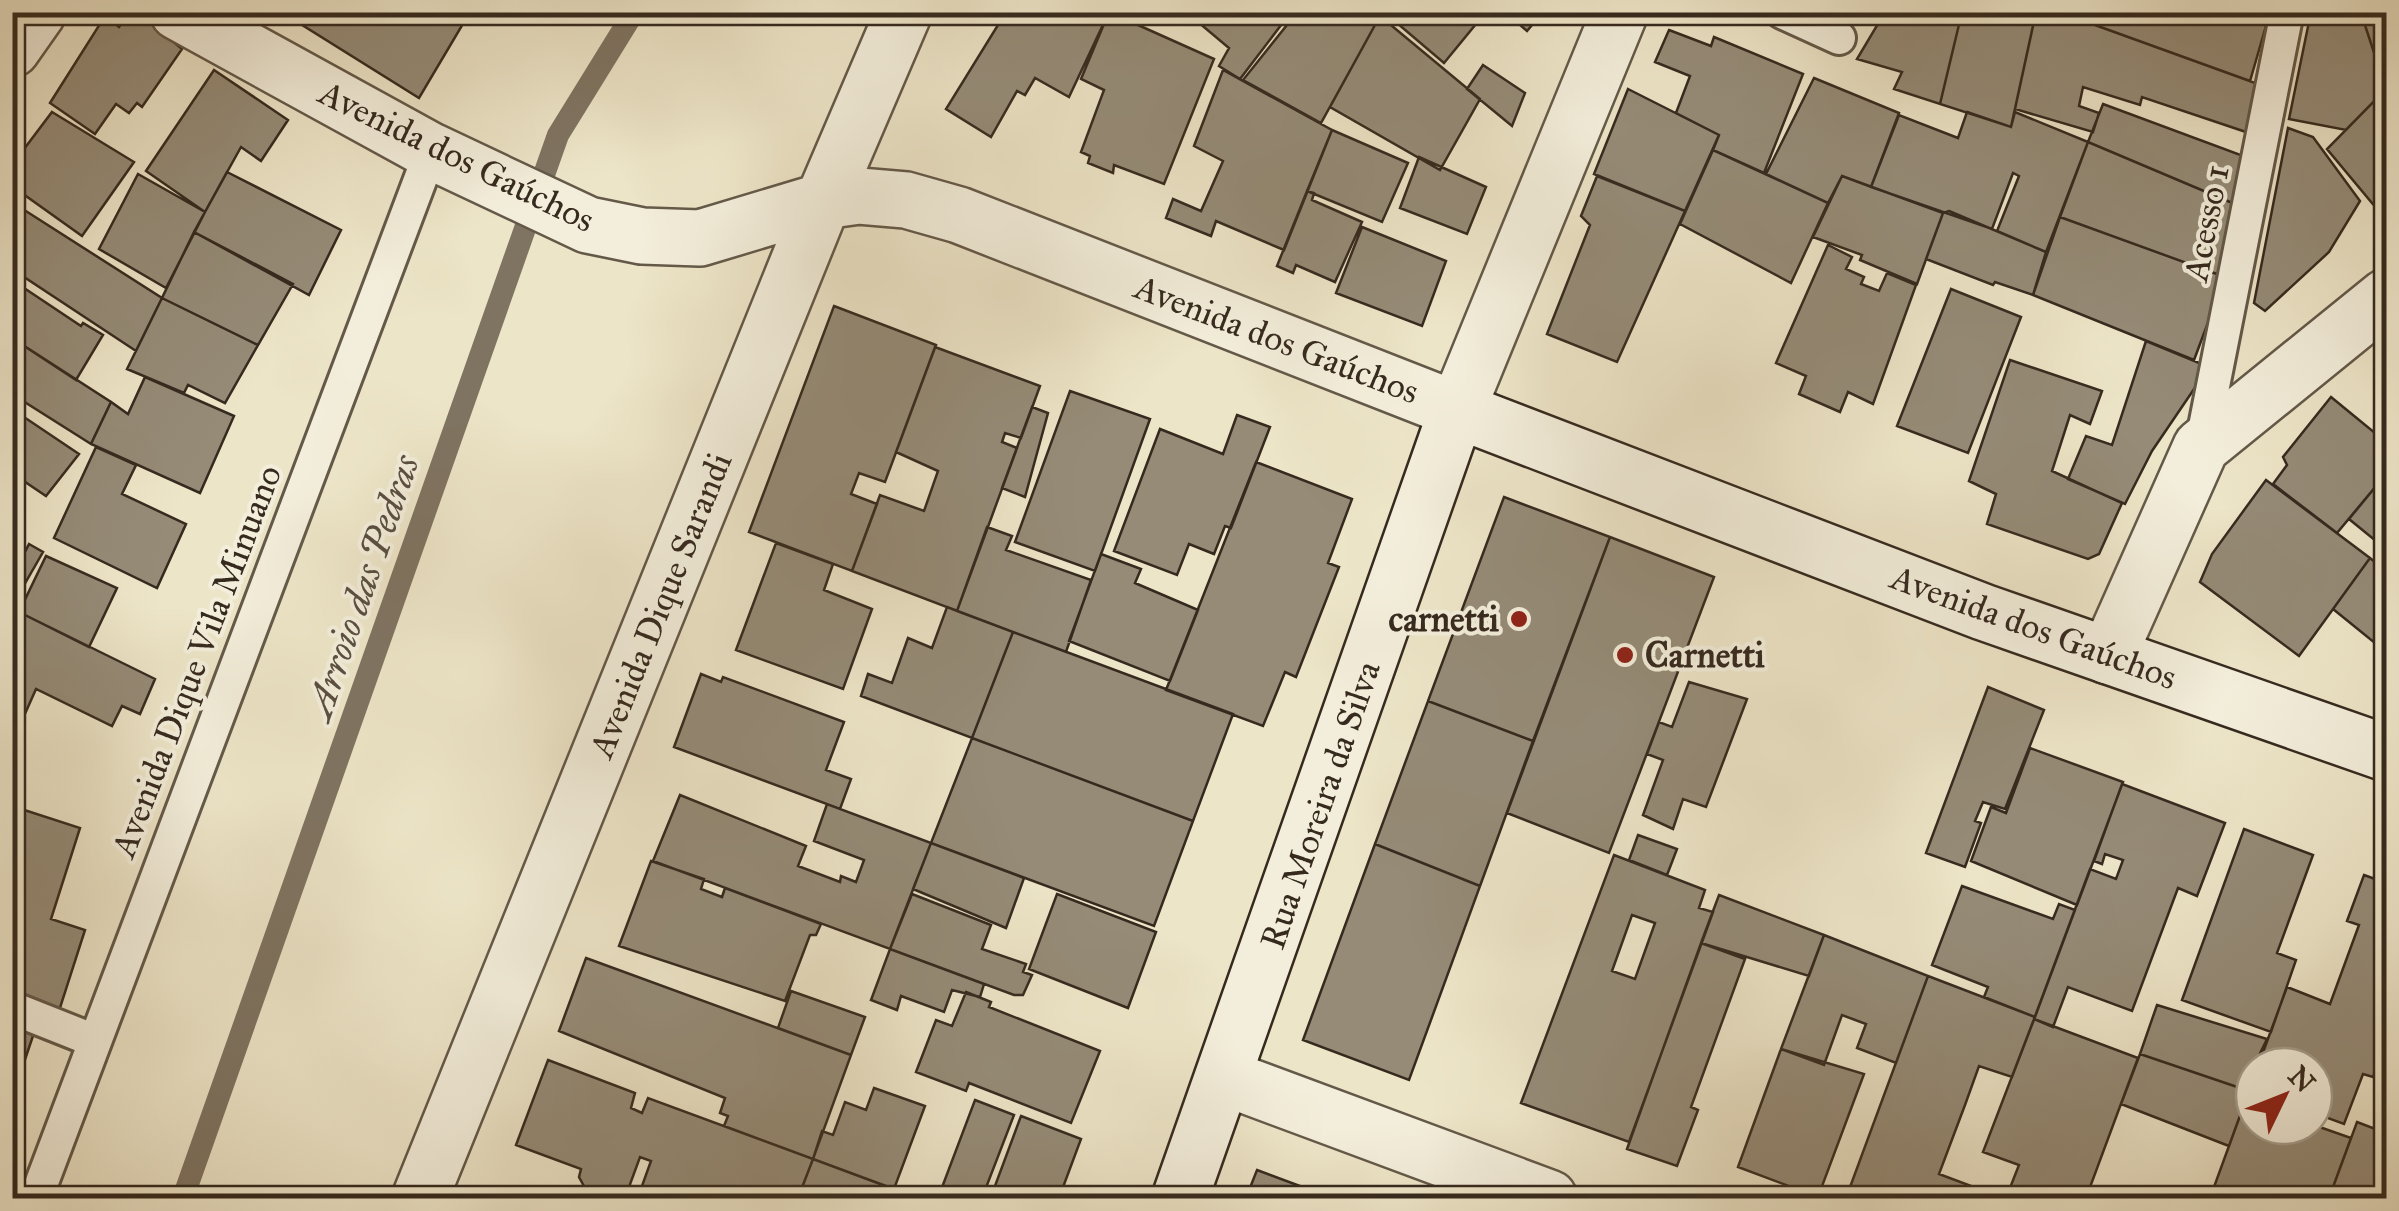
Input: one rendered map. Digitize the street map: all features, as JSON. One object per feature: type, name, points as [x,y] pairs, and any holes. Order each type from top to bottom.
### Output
[{"type":"street","points":[[12,48],[38,12]]},
{"type":"street","name":"Avenida dos Gaúchos","points":[[178,12],[445,158],[588,225],[642,236],[700,238],[824,202],[860,196],[906,200],[959,215],[1456,410],[2108,656],[2386,753]]},
{"type":"street","name":"Avenida Dique Sarandi","points":[[420,1198],[904,12]]},
{"type":"street","name":"Rua Moreira da Silva","points":[[1180,1198],[1226,1078],[1456,410],[1620,12]]},
{"type":"street","points":[[2108,656],[2200,447],[2386,297]]},
{"type":"street","points":[[1226,1078],[1550,1198]]},
{"type":"lane","points":[[1782,12],[1839,38]]},
{"type":"lane","name":"Acesso 1","points":[[2200,447],[2287,12]]},
{"type":"lane","name":"Avenida Dique Vila Minuano","points":[[36,1198],[445,158]]},
{"type":"lane","points":[[12,1008],[95,1042]]},
{"type":"building","points":[[130,12],[138,12],[182,49],[142,107],[137,103],[129,113],[116,104],[95,134],[50,103],[105,16],[119,27]]},
{"type":"building","points":[[305,12],[470,12],[419,98],[299,23]]},
{"type":"building","points":[[1006,12],[1109,12],[1069,97],[1035,78],[1025,95],[1017,91],[991,137],[946,109]]},
{"type":"building","points":[[1109,12],[1214,59],[1164,184],[1114,165],[1113,173],[1088,163],[1090,156],[1081,152],[1104,90],[1081,79]]},
{"type":"building","points":[[1205,12],[1291,12],[1240,79],[1219,66],[1229,48],[1198,22]]},
{"type":"building","points":[[1315,12],[1380,16],[1321,123],[1243,80],[1295,15],[1306,23]]},
{"type":"building","points":[[1384,12],[1484,12],[1485,13],[1444,63]]},
{"type":"building","points":[[1505,12],[1543,12],[1527,31]]},
{"type":"building","points":[[1885,12],[1962,12],[1940,104],[1894,89],[1902,72],[1857,59]]},
{"type":"building","points":[[1962,12],[2036,12],[2011,127],[1940,104]]},
{"type":"building","points":[[2036,12],[2059,12],[2258,84],[2249,133],[2142,97],[2140,105],[2083,87],[2079,106],[2099,113],[2093,132],[2015,109]]},
{"type":"building","points":[[2059,12],[2270,12],[2250,81]]},
{"type":"building","points":[[2311,12],[2361,13],[2386,89],[2346,130],[2289,119]]},
{"type":"building","points":[[2361,13],[2386,15],[2386,89]]},
{"type":"building","points":[[1380,16],[1480,99],[1440,170],[1330,107]]},
{"type":"building","points":[[1669,30],[1711,46],[1714,37],[1803,74],[1764,173],[1713,150],[1719,135],[1676,113],[1690,76],[1655,62]]},
{"type":"building","points":[[1483,65],[1525,93],[1512,126],[1467,89]]},
{"type":"building","points":[[214,70],[288,120],[261,161],[241,147],[205,212],[146,171]]},
{"type":"building","points":[[1223,70],[1332,130],[1284,250],[1216,221],[1211,236],[1166,218],[1173,199],[1201,211],[1223,161],[1194,146]]},
{"type":"building","points":[[1814,78],[1899,113],[1871,187],[1842,176],[1828,203],[1766,174]]},
{"type":"building","points":[[1628,89],[1719,135],[1685,211],[1594,174]]},
{"type":"building","points":[[2386,89],[2386,212],[2382,215],[2327,149]]},
{"type":"building","points":[[2103,104],[2246,157],[2237,205],[2088,142]]},
{"type":"building","points":[[52,112],[134,162],[82,236],[12,186],[12,165]]},
{"type":"building","points":[[1967,112],[2011,127],[2015,112],[2088,142],[2046,252],[1997,231],[2019,176],[2013,173],[1992,229],[1871,187],[1899,115],[1958,138]]},
{"type":"building","points":[[2288,128],[2313,137],[2360,201],[2329,252],[2265,311],[2254,303]]},
{"type":"building","points":[[1332,130],[1408,163],[1382,222],[1307,191]]},
{"type":"building","points":[[2088,142],[2237,205],[2225,277],[2060,217]]},
{"type":"building","points":[[1713,150],[1828,203],[1791,283],[1680,224]]},
{"type":"building","points":[[1419,157],[1486,187],[1467,234],[1400,208]]},
{"type":"building","points":[[227,172],[341,230],[309,295],[194,232]]},
{"type":"building","points":[[138,174],[205,212],[166,288],[99,249]]},
{"type":"building","points":[[1597,176],[1685,211],[1617,362],[1547,334],[1590,225],[1581,216]]},
{"type":"building","points":[[1842,176],[1943,213],[1917,284],[1860,260],[1862,255],[1813,237]]},
{"type":"building","points":[[1307,191],[1314,193],[1312,200],[1362,222],[1335,282],[1296,265],[1293,273],[1277,266]]},
{"type":"building","points":[[18,206],[162,298],[136,351],[12,269],[12,214]]},
{"type":"building","points":[[1949,211],[2046,252],[2033,295],[1995,282],[1993,285],[1926,259],[1943,213]]},
{"type":"building","points":[[2060,217],[2225,277],[2194,360],[2033,295]]},
{"type":"building","points":[[1362,227],[1446,261],[1422,326],[1336,293]]},
{"type":"building","points":[[194,232],[293,284],[258,345],[162,298]]},
{"type":"building","points":[[1828,245],[1852,257],[1846,269],[1864,277],[1861,284],[1879,291],[1887,273],[1916,285],[1873,404],[1848,392],[1840,412],[1799,394],[1806,376],[1776,363]]},
{"type":"building","points":[[12,280],[81,326],[83,323],[103,335],[76,380],[12,338]]},
{"type":"building","points":[[1951,289],[2021,317],[1968,453],[1897,426]]},
{"type":"building","points":[[162,298],[258,345],[225,403],[188,385],[184,393],[127,369]]},
{"type":"building","points":[[834,306],[936,345],[885,482],[859,473],[851,494],[877,504],[852,571],[749,532]]},
{"type":"building","points":[[12,338],[111,402],[91,444],[12,394]]},
{"type":"building","points":[[2146,341],[2209,367],[2152,451],[2125,504],[2068,479],[2086,436],[2112,445]]},
{"type":"building","points":[[935,347],[1040,386],[1021,438],[1005,433],[1002,442],[1017,448],[957,611],[852,571],[880,495],[924,511],[938,471],[896,452]]},
{"type":"building","points":[[2010,360],[2102,391],[2090,424],[2070,415],[2052,471],[2122,503],[2099,554],[2088,559],[1987,524],[1996,494],[1969,481]]},
{"type":"building","points":[[145,377],[234,416],[200,493],[91,444],[111,402],[128,414]]},
{"type":"building","points":[[1070,391],[1150,419],[1095,571],[1015,542]]},
{"type":"building","points":[[2331,397],[2386,442],[2386,474],[2337,533],[2273,484],[2287,465],[2283,457]]},
{"type":"building","points":[[1032,407],[1048,413],[1025,497],[1002,488]]},
{"type":"building","points":[[12,409],[79,454],[46,496],[12,473]]},
{"type":"building","points":[[1237,415],[1270,427],[1231,528],[1225,526],[1214,554],[1189,544],[1177,575],[1114,551],[1160,429],[1223,454]]},
{"type":"building","points":[[96,447],[136,465],[122,494],[186,524],[157,588],[54,538]]},
{"type":"building","points":[[1256,462],[1352,499],[1328,563],[1339,567],[1296,677],[1285,672],[1263,726],[1166,690]]},
{"type":"building","points":[[2386,474],[2386,540],[2382,546],[2349,519]]},
{"type":"building","points":[[2266,480],[2370,558],[2299,656],[2200,582],[2212,554]]},
{"type":"building","name":"carnetti","points":[[1504,497],[1610,537],[1533,741],[1428,701]]},
{"type":"building","points":[[987,527],[1012,536],[1006,550],[1091,580],[1066,652],[957,611]]},
{"type":"building","name":"Carnetti","points":[[1610,537],[1714,577],[1609,853],[1507,813]]},
{"type":"building","points":[[776,543],[833,564],[824,590],[872,609],[843,689],[736,650]]},
{"type":"building","points":[[29,544],[43,552],[12,606],[12,550],[23,556]]},
{"type":"building","points":[[1101,554],[1141,569],[1135,583],[1198,610],[1170,681],[1069,641]]},
{"type":"building","points":[[46,556],[117,588],[89,647],[19,612]]},
{"type":"building","points":[[2370,558],[2386,571],[2386,652],[2333,609]]},
{"type":"building","points":[[947,607],[1013,632],[972,738],[861,696],[868,674],[892,683],[908,638],[932,648]]},
{"type":"building","points":[[19,612],[155,679],[140,714],[122,706],[112,726],[36,689],[17,732],[12,730],[12,627]]},
{"type":"building","points":[[1013,632],[1233,714],[1193,821],[972,738]]},
{"type":"building","points":[[701,674],[721,682],[723,677],[844,722],[826,770],[851,779],[840,809],[674,747]]},
{"type":"building","points":[[1689,682],[1747,699],[1706,807],[1683,799],[1673,829],[1643,815],[1663,760],[1647,754],[1659,722],[1672,727]]},
{"type":"building","points":[[1988,687],[2044,710],[2005,809],[1983,802],[1975,821],[1981,823],[1965,867],[1926,853]]},
{"type":"building","name":"carnetti","points":[[1428,701],[1533,741],[1480,886],[1375,844]]},
{"type":"building","points":[[972,738],[1193,821],[1154,926],[931,843]]},
{"type":"building","points":[[2030,748],[2123,782],[2077,905],[1971,861],[1991,807],[2006,813]]},
{"type":"building","points":[[2122,784],[2225,823],[2197,896],[2178,888],[2132,1011],[2068,987],[2053,1027],[2034,1019],[2090,869],[2116,879],[2123,860],[2105,854],[2102,864],[2094,861]]},
{"type":"building","points":[[680,795],[806,846],[798,866],[840,882],[841,876],[856,882],[864,860],[814,841],[827,804],[931,843],[890,949],[653,861]]},
{"type":"building","points":[[12,806],[80,828],[51,919],[85,930],[59,1011],[12,995]]},
{"type":"building","points":[[2244,829],[2313,855],[2277,953],[2296,960],[2271,1032],[2182,1000]]},
{"type":"building","points":[[1638,835],[1677,849],[1667,875],[1629,860]]},
{"type":"building","points":[[931,843],[1024,878],[1006,928],[913,889]]},
{"type":"building","points":[[1375,844],[1480,886],[1409,1080],[1303,1040]]},
{"type":"building","points":[[1614,855],[1705,890],[1699,908],[1713,912],[1629,1142],[1521,1103]],"holes":[[[1632,915],[1655,923],[1635,979],[1612,971]]]},
{"type":"building","points":[[651,861],[704,879],[701,889],[722,897],[725,888],[821,924],[816,935],[810,935],[785,1001],[619,946]]},
{"type":"building","points":[[2364,875],[2386,883],[2386,1042],[2373,1077],[2363,1074],[2344,1124],[2334,1120],[2334,1046],[2265,1046],[2287,987],[2330,1004],[2359,925],[2347,921]]},
{"type":"building","points":[[1962,886],[2053,919],[2059,904],[2075,910],[2035,1017],[1984,997],[1988,987],[1932,965]]},
{"type":"building","points":[[912,894],[991,925],[982,949],[1026,964],[1023,972],[1032,975],[1023,995],[890,949]]},
{"type":"building","points":[[1057,894],[1156,932],[1128,1008],[1029,969]]},
{"type":"building","points":[[1719,895],[1824,935],[1809,976],[1701,943]]},
{"type":"building","points":[[1824,935],[1928,976],[1896,1063],[1857,1048],[1866,1024],[1842,1015],[1824,1065],[1781,1049]]},
{"type":"building","points":[[1701,943],[1745,959],[1691,1107],[1698,1110],[1677,1166],[1627,1149]]},
{"type":"building","points":[[890,949],[984,984],[980,997],[952,990],[944,1012],[901,996],[897,1010],[871,1000]]},
{"type":"building","points":[[586,958],[851,1055],[813,1159],[724,1126],[728,1116],[720,1113],[725,1098],[559,1031]]},
{"type":"building","points":[[1928,976],[2035,1017],[2012,1077],[1979,1066],[1939,1174],[1971,1186],[1966,1198],[1846,1198]]},
{"type":"building","points":[[791,991],[865,1017],[851,1055],[778,1028]]},
{"type":"building","points":[[966,992],[991,1002],[989,1007],[1100,1051],[1071,1123],[969,1083],[966,1091],[916,1072],[936,1020],[952,1026]]},
{"type":"building","points":[[2157,1005],[2267,1039],[2264,1046],[2234,1046],[2234,1086],[2140,1054]]},
{"type":"building","points":[[2034,1019],[2138,1058],[2086,1198],[2006,1198],[2019,1165],[1983,1152]]},
{"type":"building","points":[[12,1021],[35,1030],[12,1098]]},
{"type":"building","points":[[1781,1049],[1864,1074],[1818,1197],[1738,1167]]},
{"type":"building","points":[[2140,1054],[2234,1086],[2234,1132],[2229,1146],[2121,1104]]},
{"type":"building","points":[[548,1060],[635,1093],[631,1108],[642,1113],[648,1098],[813,1159],[798,1198],[638,1197],[651,1161],[640,1157],[625,1198],[585,1188],[579,1177],[581,1169],[516,1145]]},
{"type":"building","points":[[874,1088],[925,1106],[894,1189],[813,1159],[822,1131],[833,1135],[845,1102],[866,1110]]},
{"type":"building","points":[[975,1100],[1014,1115],[982,1198],[938,1198]]},
{"type":"building","points":[[1021,1116],[1081,1139],[1059,1198],[1028,1198],[995,1186]]},
{"type":"building","points":[[2357,1122],[2386,1133],[2386,1198],[2329,1198]]},
{"type":"building","points":[[2234,1132],[2234,1146],[2334,1146],[2334,1132],[2351,1138],[2329,1198],[2210,1198]]},
{"type":"building","points":[[813,1159],[891,1188],[887,1198],[798,1198]]},
{"type":"building","points":[[1257,1170],[1332,1198],[1246,1198]]},
{"type":"building","points":[[894,1189],[919,1198],[887,1198]]},
{"type":"waterway","name":"Arroio das Pedras","points":[[183,1198],[558,135],[634,12]]},
{"type":"place","name":"carnetti","points":[[1519,619]]},
{"type":"place","name":"Carnetti","points":[[1625,655]]}]
